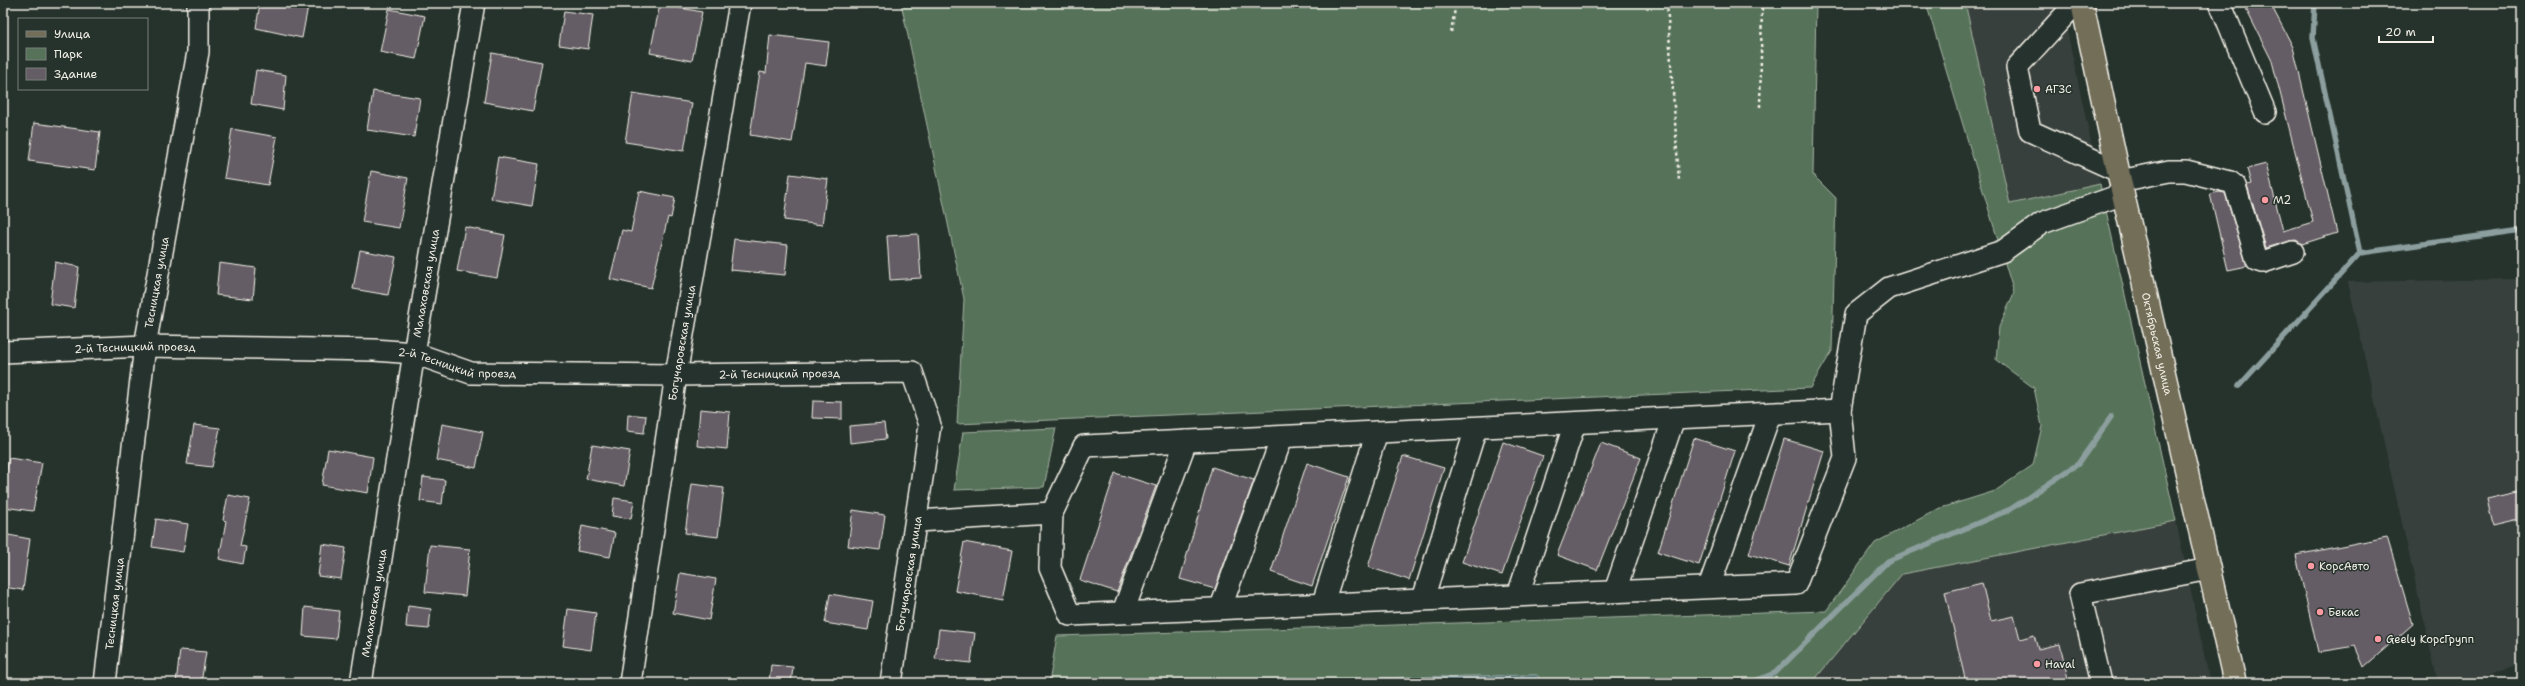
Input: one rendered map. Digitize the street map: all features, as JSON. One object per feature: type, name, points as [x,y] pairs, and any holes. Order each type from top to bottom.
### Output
[{"type":"main road","name":"Октябрьская улица","points":[[2082,3],[2120,182],[2235,683]]},
{"type":"street","name":"Тесницкая улица","points":[[105,683],[145,346],[198,52],[198,3]]},
{"type":"street","name":"Малаховская улица","points":[[361,683],[414,353],[474,3]]},
{"type":"street","name":"Богучаровская улица","points":[[630,683],[676,375],[740,3]]},
{"type":"street","points":[[2076,3],[2017,67],[2030,131],[2120,182]]},
{"type":"street","points":[[2220,3],[2265,112]]},
{"type":"street","points":[[1840,410],[1084,446],[1052,513],[1050,568],[1070,615],[1221,607],[1796,584],[1846,458],[1840,410],[1856,314],[1889,288],[2003,251],[2042,223],[2120,182],[2169,171],[2186,172],[2230,182],[2235,186],[2257,260],[2263,262],[2293,252]]},
{"type":"street","name":"2-й Тесницкий проезд","points":[[3,352],[145,346],[414,353],[471,373],[676,375],[912,372]]},
{"type":"street","name":"Богучаровская улица","points":[[891,683],[917,521],[930,425],[912,372]]},
{"type":"street","points":[[1709,587],[1770,414]]},
{"type":"street","points":[[1615,591],[1674,418]]},
{"type":"street","points":[[1518,595],[1575,423]]},
{"type":"street","points":[[1423,599],[1476,428]]},
{"type":"street","points":[[1323,603],[1377,432]]},
{"type":"street","points":[[1221,607],[1282,437]]},
{"type":"street","points":[[1123,612],[1186,441]]},
{"type":"street","points":[[917,521],[1052,513]]},
{"type":"street","points":[[2101,683],[2080,594],[2209,569]]},
{"type":"path","points":[[1451,32],[1456,3]]},
{"type":"path","points":[[1667,3],[1679,181]]},
{"type":"path","points":[[1760,107],[1762,3]]},
{"type":"shaded area","points":[[1982,3],[2061,3],[2100,184],[2010,204],[1966,7]]},
{"type":"shaded area","points":[[2522,279],[2522,663],[2468,683],[2438,683],[2348,282]]},
{"type":"shaded area","points":[[2176,521],[2210,683],[1812,683],[1902,574]]},
{"type":"green space","points":[[901,3],[1816,3],[1813,175],[1836,198],[1832,351],[1810,388],[957,424],[964,299]]},
{"type":"green space","points":[[1926,3],[1982,3],[1966,7],[2010,204],[2100,184],[2176,521],[1902,574],[1812,683],[1543,683],[1537,675],[1367,678],[1347,683],[1049,683],[1057,636],[1826,611],[1875,543],[1938,509],[1995,491],[2033,465],[2042,426],[2034,388],[1996,360],[1999,327],[2014,293]]},
{"type":"green space","points":[[1056,428],[1044,487],[954,490],[963,432]]},
{"type":"water","points":[[1537,675],[1543,683],[1347,683],[1367,678]]},
{"type":"building","points":[[260,3],[295,3],[308,6],[302,38],[256,28]]},
{"type":"building","points":[[2243,3],[2270,3],[2293,47],[2337,233],[2302,244],[2296,240],[2266,248],[2247,185],[2251,184],[2247,169],[2266,164],[2283,231],[2313,222],[2272,61]]},
{"type":"building","points":[[660,4],[702,12],[692,61],[650,53]]},
{"type":"building","points":[[389,9],[425,16],[416,59],[380,52]]},
{"type":"building","points":[[564,11],[593,15],[588,49],[559,45]]},
{"type":"building","points":[[770,35],[829,42],[826,66],[805,63],[792,142],[750,135],[760,72],[766,73]]},
{"type":"building","points":[[492,53],[542,62],[533,111],[484,102]]},
{"type":"building","points":[[256,70],[286,75],[283,110],[251,104]]},
{"type":"building","points":[[373,91],[420,98],[414,137],[367,130]]},
{"type":"building","points":[[633,93],[692,103],[684,151],[625,142]]},
{"type":"building","points":[[34,123],[100,132],[95,170],[29,161]]},
{"type":"building","points":[[232,129],[277,137],[268,185],[224,178]]},
{"type":"building","points":[[498,157],[539,164],[532,206],[491,199]]},
{"type":"building","points":[[371,171],[408,178],[399,228],[362,222]]},
{"type":"building","points":[[790,174],[828,179],[822,225],[784,220]]},
{"type":"building","points":[[639,191],[675,198],[671,218],[668,217],[651,288],[610,279],[622,230],[631,232]]},
{"type":"building","points":[[2219,192],[2225,193],[2247,266],[2228,270],[2210,194]]},
{"type":"building","points":[[465,227],[505,235],[497,278],[457,271]]},
{"type":"building","points":[[918,234],[921,278],[890,280],[887,236]]},
{"type":"building","points":[[734,239],[788,245],[785,275],[730,270]]},
{"type":"building","points":[[360,250],[396,257],[388,295],[353,289]]},
{"type":"building","points":[[55,262],[79,267],[74,308],[50,304]]},
{"type":"building","points":[[219,263],[256,268],[253,299],[216,295]]},
{"type":"building","points":[[813,401],[842,402],[842,419],[812,418]]},
{"type":"building","points":[[700,409],[730,412],[727,449],[697,446]]},
{"type":"building","points":[[628,414],[646,416],[644,433],[627,431]]},
{"type":"building","points":[[884,423],[886,439],[850,443],[849,426]]},
{"type":"building","points":[[442,424],[483,432],[476,468],[436,460]]},
{"type":"building","points":[[194,425],[220,428],[212,467],[187,464]]},
{"type":"building","points":[[1694,438],[1735,451],[1699,565],[1658,552]]},
{"type":"building","points":[[1784,439],[1824,451],[1789,566],[1749,554]]},
{"type":"building","points":[[1503,442],[1543,456],[1502,575],[1462,562]]},
{"type":"building","points":[[1601,443],[1641,458],[1597,570],[1557,555]]},
{"type":"building","points":[[592,445],[630,451],[624,486],[586,479]]},
{"type":"building","points":[[328,449],[373,457],[368,493],[322,485]]},
{"type":"building","points":[[1403,456],[1444,468],[1409,580],[1368,567]]},
{"type":"building","points":[[9,458],[42,463],[33,511],[3,507],[3,490]]},
{"type":"building","points":[[1307,463],[1349,477],[1312,586],[1271,572]]},
{"type":"building","points":[[1212,467],[1254,480],[1215,589],[1180,579]]},
{"type":"building","points":[[1115,473],[1156,486],[1117,592],[1080,580]]},
{"type":"building","points":[[423,477],[445,480],[442,504],[420,501]]},
{"type":"building","points":[[692,484],[724,488],[718,537],[685,533]]},
{"type":"building","points":[[2522,491],[2522,519],[2493,526],[2487,499]]},
{"type":"building","points":[[228,495],[250,499],[240,546],[246,547],[243,564],[219,559],[226,521],[223,520]]},
{"type":"building","points":[[614,498],[634,501],[631,519],[612,516]]},
{"type":"building","points":[[853,510],[885,515],[880,550],[848,546]]},
{"type":"building","points":[[156,519],[188,524],[183,552],[152,547]]},
{"type":"building","points":[[582,526],[615,533],[610,557],[577,551]]},
{"type":"building","points":[[3,534],[30,539],[23,590],[3,587]]},
{"type":"building","points":[[2387,537],[2413,624],[2364,667],[2355,646],[2318,652],[2296,555]]},
{"type":"building","points":[[964,542],[1012,551],[1003,600],[955,591]]},
{"type":"building","points":[[322,544],[346,548],[341,579],[318,576]]},
{"type":"building","points":[[430,545],[470,549],[465,596],[425,592]]},
{"type":"building","points":[[680,573],[716,579],[709,620],[673,613]]},
{"type":"building","points":[[1982,583],[1991,621],[2014,616],[2020,639],[2034,635],[2038,649],[2060,644],[2069,683],[1966,683],[1945,592]]},
{"type":"building","points":[[830,594],[873,601],[868,630],[825,623]]},
{"type":"building","points":[[408,606],[431,609],[429,629],[406,627]]},
{"type":"building","points":[[305,607],[339,611],[336,639],[303,636]]},
{"type":"building","points":[[568,609],[596,613],[591,650],[563,646]]},
{"type":"building","points":[[939,629],[975,633],[971,663],[935,659]]},
{"type":"building","points":[[180,650],[206,652],[201,683],[176,683]]},
{"type":"building","points":[[771,665],[793,667],[791,683],[769,682]]},
{"type":"waterway","points":[[2315,3],[2313,38],[2360,253]]},
{"type":"waterway","points":[[2239,386],[2360,253],[2522,230]]},
{"type":"waterway","points":[[1750,683],[1775,673],[1888,561],[2011,509],[2078,464],[2111,417]]},
{"type":"place","name":"АГЗС","points":[[2037,89]]},
{"type":"place","name":"М2","points":[[2265,200]]},
{"type":"place","name":"КорсАвто","points":[[2311,566]]},
{"type":"place","name":"Бекас","points":[[2320,612]]},
{"type":"place","name":"Geely КорсГрупп","points":[[2378,639]]},
{"type":"place","name":"Haval","points":[[2037,664]]}]
